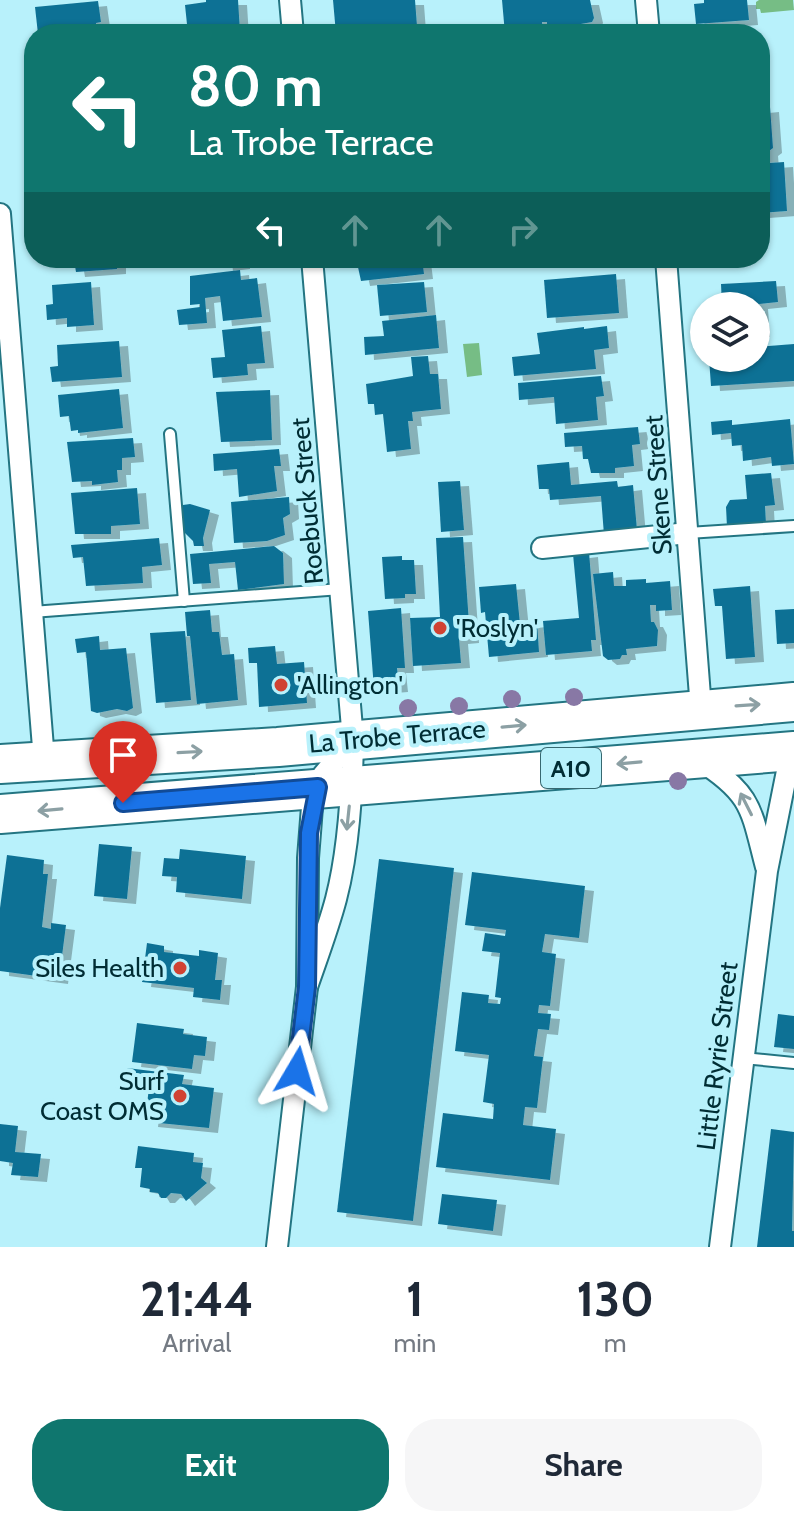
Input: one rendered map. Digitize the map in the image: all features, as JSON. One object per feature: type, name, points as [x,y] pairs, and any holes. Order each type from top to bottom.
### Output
[{"type":"highway","name":"La Trobe Terrace","points":[[0,764],[353,740],[794,702]]},
{"type":"highway","name":"La Trobe Terrace","points":[[0,814],[792,751]]},
{"type":"street","points":[[290,0],[292,24]]},
{"type":"street","points":[[646,0],[648,24]]},
{"type":"street","points":[[0,214],[44,760]]},
{"type":"street","name":"Roebuck Street","points":[[313,268],[353,740],[334,786]]},
{"type":"street","name":"Skene Street","points":[[667,268],[701,709]]},
{"type":"street","points":[[542,548],[688,533]]},
{"type":"street","points":[[307,987],[336,898],[344,855],[334,786],[334,760],[353,740]]},
{"type":"street","name":"Little Ryrie Street","points":[[720,1247],[767,871],[792,751]]},
{"type":"street","name":"Little Ryrie Street","points":[[696,758],[727,779],[744,797],[751,811],[767,871]]},
{"type":"street","points":[[277,1247],[307,987],[308,858],[312,807],[334,786]]},
{"type":"lane","points":[[170,434],[184,601]]},
{"type":"lane","points":[[688,533],[794,526]]},
{"type":"lane","points":[[32,612],[341,589]]},
{"type":"lane","points":[[743,1058],[794,1063]]},
{"type":"shaded area","points":[[759,0],[793,0],[794,10],[761,13],[760,9],[756,9]]},
{"type":"shaded area","points":[[479,343],[482,375],[467,377],[463,344]]},
{"type":"building","points":[[238,0],[240,24],[187,24],[185,5]]},
{"type":"building","points":[[333,0],[415,0],[417,24],[335,24]]},
{"type":"building","points":[[502,0],[590,0],[594,18],[592,22],[581,24],[504,24]]},
{"type":"building","points":[[704,0],[747,0],[749,20],[696,24],[694,4],[704,3]]},
{"type":"building","points":[[98,1],[101,22],[37,24],[35,7]]},
{"type":"building","points":[[770,107],[773,148],[770,150]]},
{"type":"building","points":[[784,162],[787,211],[770,212],[770,163]]},
{"type":"building","points":[[75,268],[117,268],[117,269],[76,272]]},
{"type":"building","points":[[358,268],[423,268],[424,274],[361,281]]},
{"type":"building","points":[[240,270],[241,280],[257,278],[262,317],[223,321],[220,296],[205,298],[207,323],[179,325],[177,310],[200,307],[200,304],[190,305],[190,276]]},
{"type":"building","points":[[616,274],[619,313],[547,318],[544,280]]},
{"type":"building","points":[[776,281],[778,302],[770,303],[770,292],[721,292],[721,284]]},
{"type":"building","points":[[91,282],[94,325],[67,327],[67,318],[47,320],[46,305],[53,304],[52,285]]},
{"type":"building","points":[[424,282],[427,312],[380,316],[377,285]]},
{"type":"building","points":[[436,315],[439,348],[365,355],[364,337],[384,336],[382,321]]},
{"type":"building","points":[[261,326],[265,363],[247,364],[248,375],[213,378],[211,358],[225,357],[222,330]]},
{"type":"building","points":[[607,326],[609,348],[594,350],[596,369],[514,376],[512,357],[540,354],[537,333]]},
{"type":"building","points":[[119,341],[122,377],[52,382],[50,367],[58,366],[57,345]]},
{"type":"building","points":[[794,344],[794,381],[711,386],[710,372],[770,372],[770,346]]},
{"type":"building","points":[[428,356],[430,374],[438,374],[441,409],[412,412],[413,421],[408,421],[411,449],[387,452],[383,414],[375,415],[374,404],[368,404],[366,384],[413,376],[411,357]]},
{"type":"building","points":[[601,376],[604,396],[596,397],[598,420],[556,424],[554,397],[519,400],[518,383]]},
{"type":"building","points":[[119,389],[123,428],[78,433],[78,430],[71,431],[69,416],[60,417],[58,395]]},
{"type":"building","points":[[270,390],[272,440],[221,442],[216,392]]},
{"type":"building","points":[[790,419],[794,464],[772,466],[771,457],[743,461],[742,445],[732,446],[731,433],[712,435],[711,422],[732,420],[732,425]]},
{"type":"building","points":[[638,427],[640,444],[632,445],[634,466],[615,468],[615,473],[591,473],[588,459],[583,459],[582,446],[565,447],[564,433]]},
{"type":"building","points":[[133,438],[135,457],[122,458],[122,470],[117,470],[118,482],[92,485],[92,481],[72,482],[67,442]]},
{"type":"building","points":[[279,449],[281,466],[274,466],[277,491],[239,497],[237,469],[214,471],[213,454]]},
{"type":"building","points":[[569,462],[571,485],[617,481],[618,487],[633,485],[637,530],[604,535],[601,496],[550,500],[549,489],[539,489],[537,465]]},
{"type":"building","points":[[771,473],[775,505],[765,506],[766,524],[727,527],[726,507],[730,500],[747,499],[745,475]]},
{"type":"building","points":[[460,481],[464,530],[441,532],[438,482]]},
{"type":"building","points":[[137,488],[140,524],[111,526],[111,534],[75,534],[71,493]]},
{"type":"building","points":[[289,497],[290,514],[283,518],[285,535],[267,541],[234,543],[231,502]]},
{"type":"building","points":[[183,505],[210,510],[204,546],[194,546],[183,531]]},
{"type":"building","name":"'Roslyn'","points":[[463,537],[470,638],[459,639],[461,663],[413,666],[410,618],[440,617],[436,538]]},
{"type":"building","points":[[159,538],[162,565],[142,567],[143,583],[86,586],[83,557],[73,558],[71,545]]},
{"type":"building","points":[[274,546],[283,553],[284,584],[238,590],[235,562],[209,564],[211,583],[193,584],[190,554]]},
{"type":"building","points":[[589,552],[596,640],[591,640],[592,651],[546,655],[543,621],[579,618],[573,554]]},
{"type":"building","points":[[402,556],[402,560],[414,560],[416,594],[385,599],[382,557]]},
{"type":"building","points":[[613,572],[614,586],[626,586],[626,580],[646,579],[646,583],[670,581],[672,610],[656,611],[656,605],[650,605],[651,622],[658,630],[657,646],[626,649],[627,655],[608,660],[603,656],[593,574]]},
{"type":"building","points":[[516,584],[520,624],[537,622],[539,652],[489,657],[485,612],[481,613],[479,587]]},
{"type":"building","points":[[750,586],[755,657],[726,659],[722,606],[715,606],[713,589]]},
{"type":"building","points":[[401,608],[405,668],[397,668],[399,687],[374,689],[368,611]]},
{"type":"building","points":[[794,609],[794,643],[777,644],[775,610]]},
{"type":"building","points":[[210,610],[212,632],[219,632],[222,655],[234,654],[238,700],[197,704],[185,612]]},
{"type":"building","points":[[185,631],[191,700],[156,703],[150,633]]},
{"type":"building","points":[[99,636],[100,650],[126,648],[133,708],[127,711],[91,711],[86,652],[77,653],[75,639]]},
{"type":"building","name":"'Allington'","points":[[275,646],[277,664],[304,662],[307,703],[259,707],[257,663],[249,663],[248,648]]},
{"type":"building","points":[[99,844],[132,847],[127,899],[94,896]]},
{"type":"building","points":[[180,849],[246,856],[242,899],[176,892],[177,877],[162,876],[164,858],[179,859]]},
{"type":"building","points":[[7,855],[44,860],[43,874],[48,874],[42,927],[51,929],[51,923],[66,925],[59,979],[0,971],[0,908]]},
{"type":"building","points":[[379,859],[454,868],[413,1221],[337,1212]]},
{"type":"building","points":[[472,872],[585,886],[579,938],[545,934],[542,952],[556,954],[550,1006],[539,1005],[538,1013],[551,1014],[549,1030],[538,1029],[534,1056],[543,1057],[537,1108],[525,1107],[523,1125],[556,1129],[550,1180],[436,1167],[443,1113],[493,1119],[494,1104],[483,1102],[489,1055],[455,1051],[462,992],[489,995],[488,1003],[500,1004],[501,998],[495,997],[500,953],[482,951],[485,933],[505,936],[506,930],[465,925]]},
{"type":"building","name":"Siles Health","points":[[147,943],[164,946],[164,952],[199,956],[199,950],[218,953],[215,980],[222,980],[220,1000],[193,997],[194,988],[142,982]]},
{"type":"building","points":[[778,1014],[794,1016],[794,1049],[774,1047]]},
{"type":"building","points":[[137,1023],[184,1029],[183,1034],[207,1037],[205,1056],[194,1055],[192,1069],[132,1062]]},
{"type":"building","name":"Surf Coast OMS","points":[[127,1068],[184,1075],[182,1084],[214,1088],[209,1128],[149,1122],[149,1088],[158,1089],[158,1086],[125,1082]]},
{"type":"building","points":[[0,1124],[18,1126],[15,1152],[41,1154],[38,1177],[11,1175],[13,1163],[0,1161]]},
{"type":"building","points":[[771,1129],[794,1132],[794,1247],[757,1247]]},
{"type":"building","points":[[138,1146],[194,1153],[193,1162],[203,1163],[201,1178],[207,1183],[186,1201],[181,1194],[171,1193],[161,1198],[158,1193],[140,1187],[142,1168],[135,1168]]},
{"type":"building","points":[[442,1194],[497,1200],[493,1231],[438,1224]]},
{"type":"place","name":"'Roslyn'","points":[[440,628]]},
{"type":"place","name":"'Allington'","points":[[281,685]]},
{"type":"place","name":"Siles Health","points":[[180,968]]},
{"type":"place","name":"Surf Coast OMS","points":[[180,1096]]},
{"type":"route","points":[[123,803],[318,787],[309,833],[307,987],[297,1071]]}]
